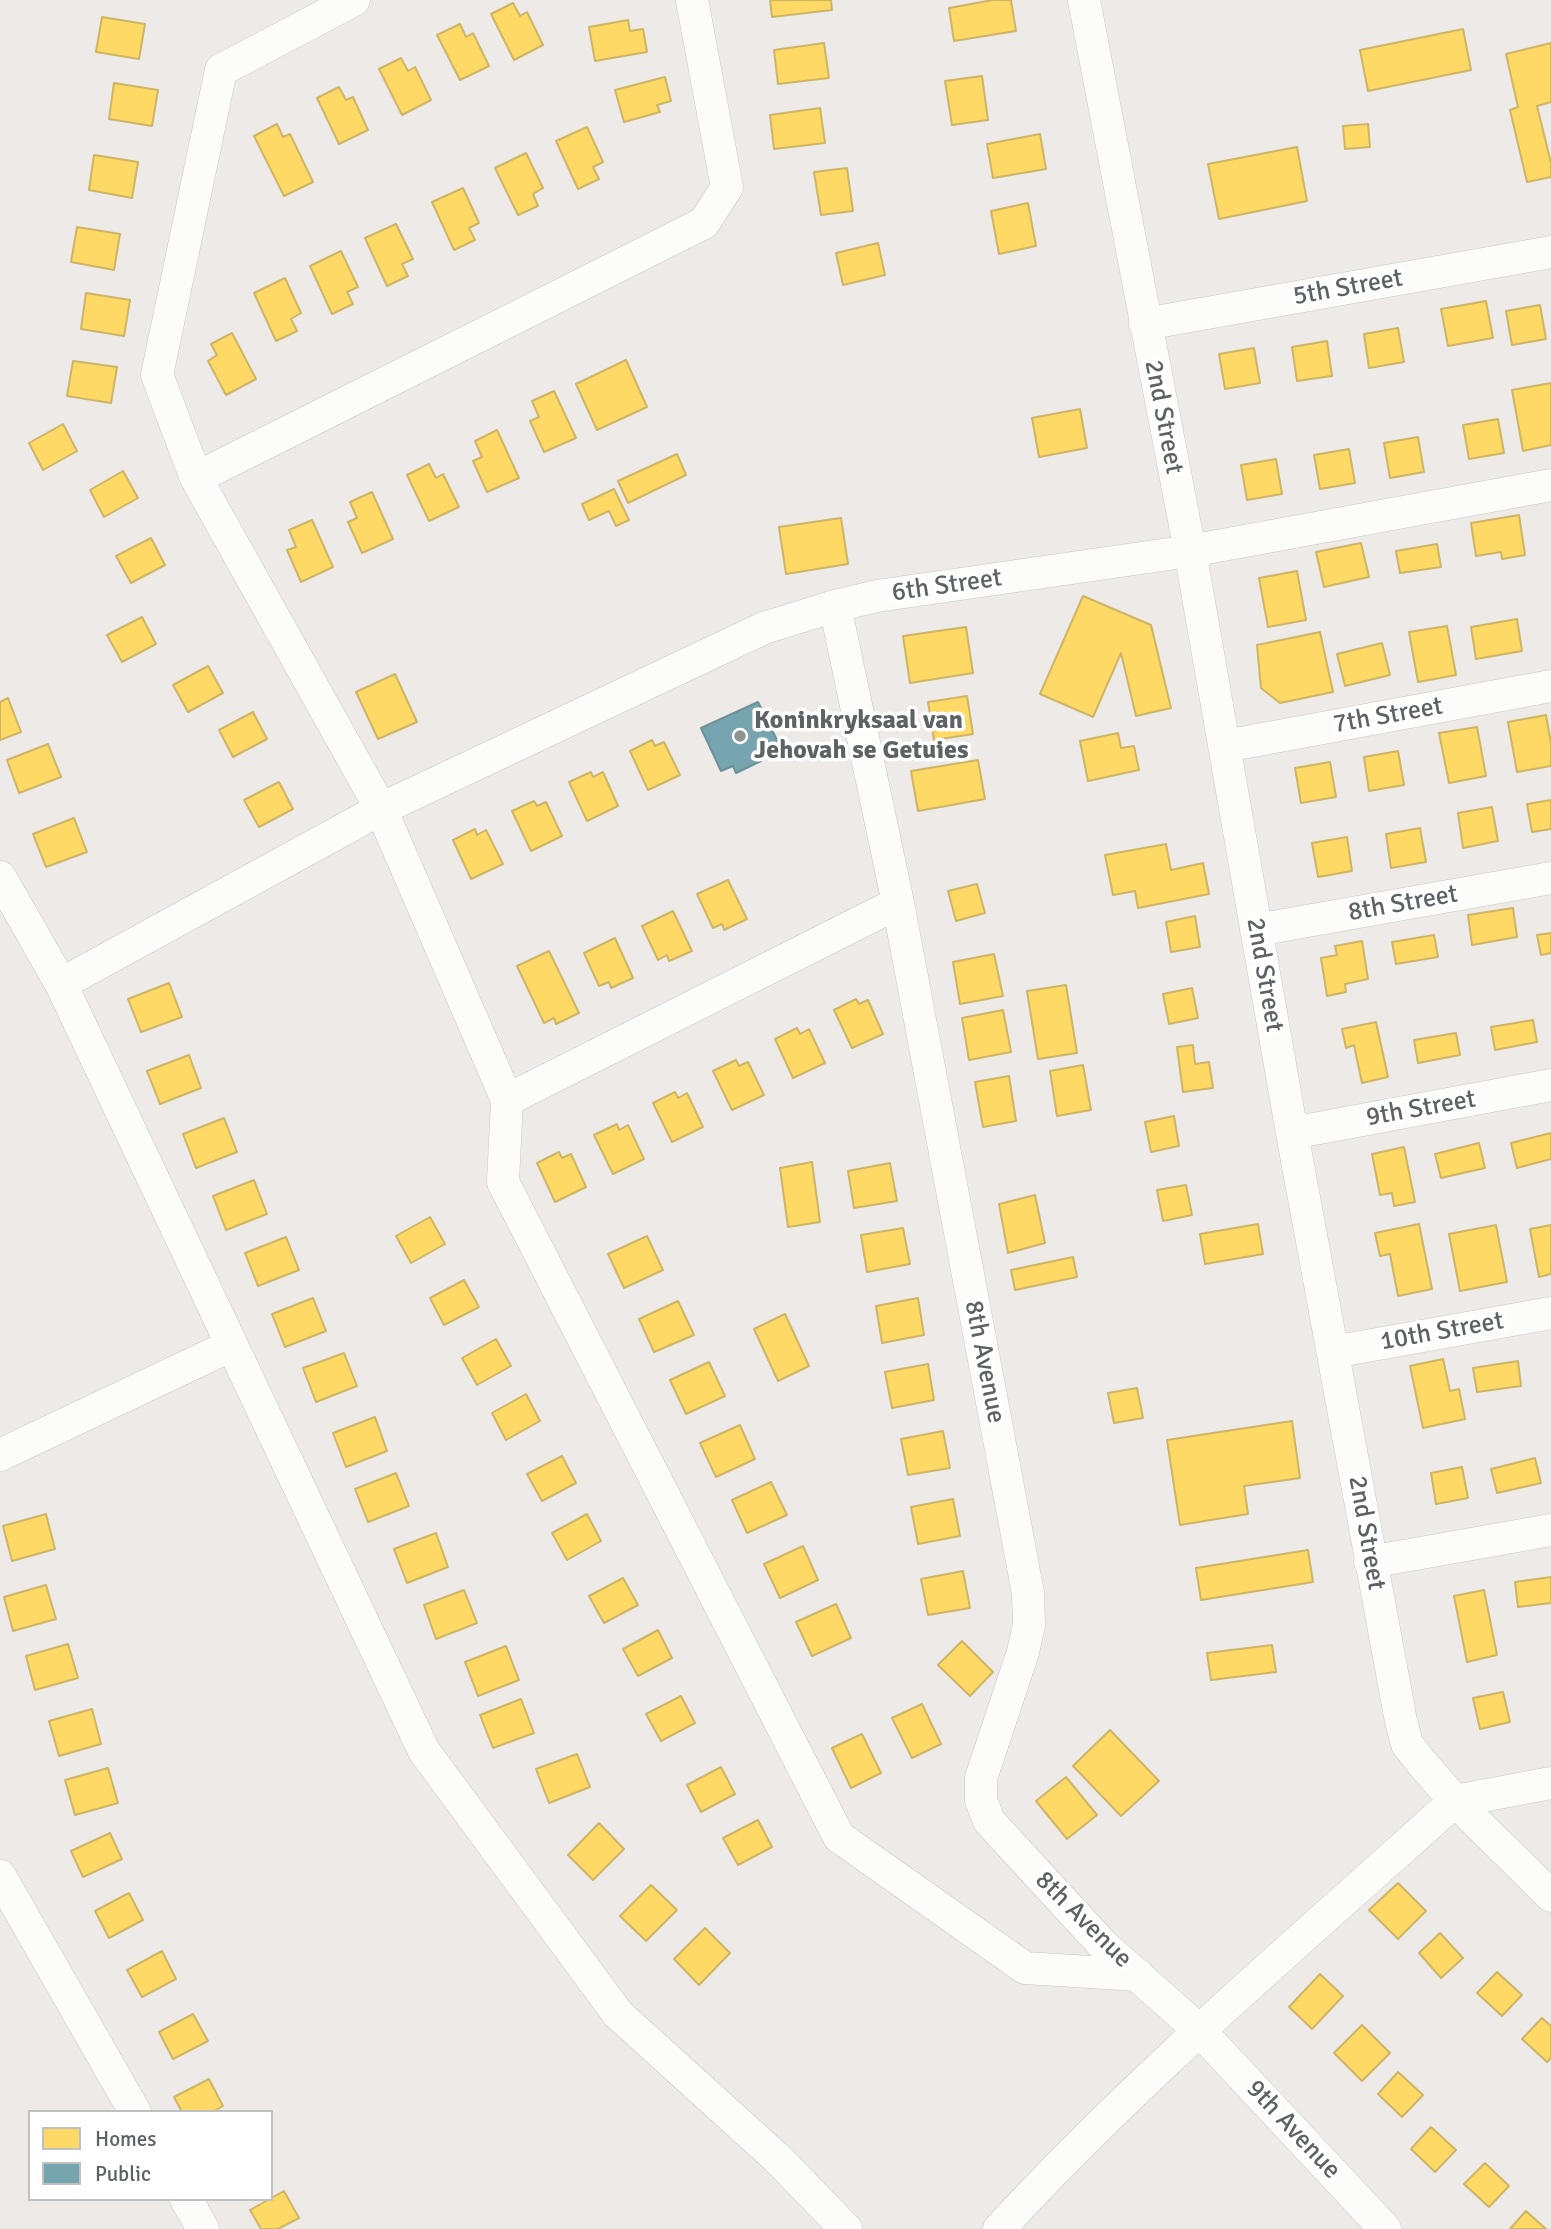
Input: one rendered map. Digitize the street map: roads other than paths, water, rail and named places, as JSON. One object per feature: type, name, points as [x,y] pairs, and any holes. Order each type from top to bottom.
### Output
[{"type":"street","points":[[354,0],[221,70],[157,375],[196,478],[381,809],[507,1100],[503,1182],[839,1837],[1025,1968],[1138,1975]]},
{"type":"street","points":[[196,478],[704,223],[727,187],[692,0]]},
{"type":"street","name":"2nd Street","points":[[1083,0],[1190,551],[1370,1562],[1407,1744],[1455,1801],[1551,1896]]},
{"type":"street","name":"5th Street","points":[[1145,324],[1551,251]]},
{"type":"street","name":"6th Street","points":[[61,984],[381,809],[764,628],[877,596],[1190,551],[1551,485]]},
{"type":"street","name":"8th Avenue","points":[[835,606],[898,903],[1028,1593],[1029,1625],[1023,1652],[981,1778],[981,1800],[989,1821],[1104,1946],[1200,2031]]},
{"type":"street","name":"7th Street","points":[[1225,746],[1551,686]]},
{"type":"street","points":[[0,877],[61,984],[425,1751],[618,2014],[778,2159],[846,2229]]},
{"type":"street","name":"8th Street","points":[[1256,930],[1551,878]]},
{"type":"street","points":[[507,1100],[898,903]]},
{"type":"street","name":"9th Street","points":[[1292,1133],[1551,1085]]},
{"type":"street","name":"10th Street","points":[[1333,1352],[1551,1313]]},
{"type":"street","points":[[0,1455],[232,1345]]},
{"type":"street","points":[[1370,1562],[1551,1530]]},
{"type":"street","points":[[999,2229],[1049,2174],[1200,2031],[1455,1801],[1551,1783]]},
{"type":"street","points":[[0,1876],[134,2110]]},
{"type":"street","name":"9th Avenue","points":[[1200,2031],[1385,2229]]},
{"type":"street","points":[[187,2201],[203,2229]]},
{"type":"place","name":"Koninkryksaal van Jehovah se Getuies","points":[[740,736]]}]
